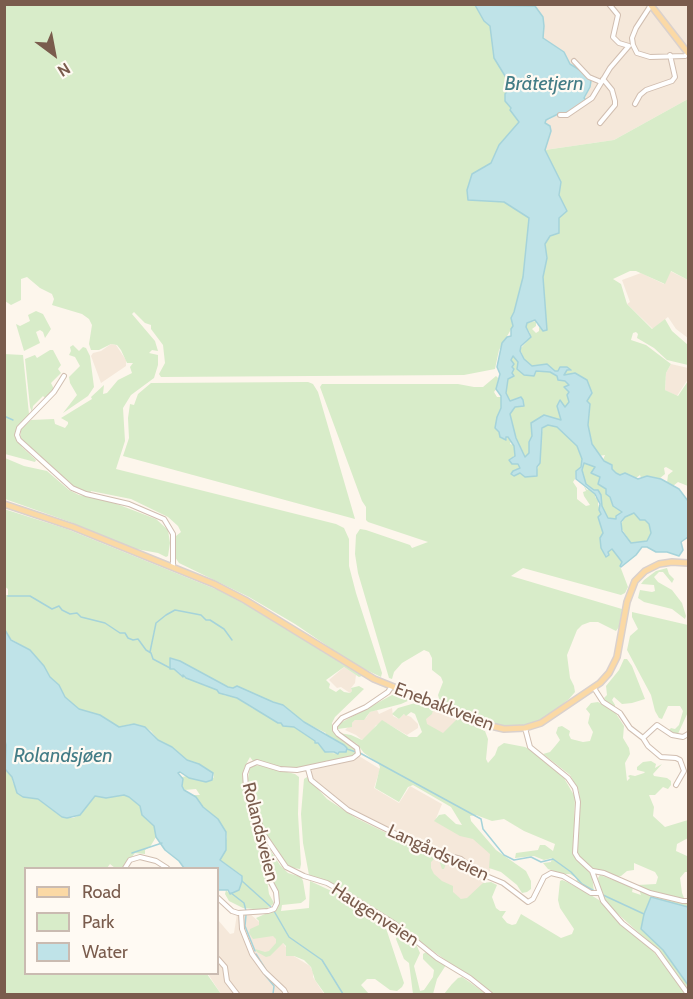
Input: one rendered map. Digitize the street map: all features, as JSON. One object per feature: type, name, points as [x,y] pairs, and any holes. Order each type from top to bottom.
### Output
[{"type":"main road","points":[[651,5],[688,54]]},
{"type":"main road","name":"Enebakkveien","points":[[4,504],[53,519],[231,592],[362,672],[483,725],[504,729],[525,728],[551,718],[605,679],[615,662],[627,602],[635,581],[657,565],[672,562],[688,563]]},
{"type":"street","points":[[609,4],[618,15],[613,37],[619,43],[630,46],[644,57],[688,54]]},
{"type":"street","points":[[560,115],[567,116],[587,103],[596,93],[616,59],[630,46],[636,28],[651,5]]},
{"type":"street","points":[[634,104],[646,90],[674,79],[670,55]]},
{"type":"street","points":[[574,61],[589,76],[602,81],[612,90],[615,105],[600,123]]},
{"type":"street","points":[[64,376],[56,389],[19,428],[19,440],[72,488],[86,494],[129,504],[164,519],[173,532],[171,566]]},
{"type":"street","name":"Rolandsveien","points":[[241,913],[268,911],[274,909],[277,903],[276,892],[268,877],[263,850],[264,835],[247,791],[245,777],[247,768],[257,762],[289,770],[308,769],[352,759],[357,756],[356,746],[338,734],[335,726],[342,718],[372,704],[392,686]]},
{"type":"street","points":[[594,688],[603,702],[620,713],[630,728],[661,757],[680,760],[684,771],[676,785]]},
{"type":"street","points":[[643,738],[657,725],[672,735],[682,737],[688,734]]},
{"type":"street","points":[[525,728],[530,747],[568,778],[575,788],[578,802],[575,853],[582,863],[592,871],[604,873],[650,893],[688,901]]},
{"type":"street","name":"Langårdsveien","points":[[308,769],[311,780],[348,810],[430,851],[461,859],[479,873],[503,883],[528,902],[534,898],[544,877],[551,873],[563,876],[593,894],[599,893]]},
{"type":"street","name":"Haugenveien","points":[[264,835],[286,867],[303,876],[327,883],[355,898],[395,924],[437,958],[470,978],[490,994]]},
{"type":"street","points":[[126,867],[131,859],[143,857],[166,867]]},
{"type":"street","points":[[592,871],[605,906],[657,951],[688,994]]},
{"type":"street","points":[[219,899],[232,911],[241,913],[242,929],[253,956],[286,994]]},
{"type":"street","points":[[219,959],[225,967],[226,981],[237,994]]},
{"type":"shaded area","points":[[536,4],[688,5],[688,99],[614,140],[545,150],[549,136],[549,125],[545,123],[546,120],[558,114],[568,113],[584,100],[589,88],[579,69],[570,64],[561,50],[543,38],[543,17],[535,6]]},
{"type":"shaded area","points":[[670,271],[688,280],[688,338],[676,329],[668,317],[653,329],[627,304],[630,302],[622,280],[641,273],[664,284]]},
{"type":"shaded area","points":[[111,344],[116,345],[126,360],[126,366],[101,383],[91,356]]},
{"type":"shaded area","points":[[671,364],[688,368],[688,379],[677,396],[665,390],[666,373]]},
{"type":"shaded area","points":[[344,667],[356,675],[350,693],[341,687],[337,688],[329,680]]},
{"type":"shaded area","points":[[392,708],[393,716],[399,719],[404,714],[411,717],[418,724],[418,728],[407,735],[386,723],[376,725],[362,740],[345,730],[355,720],[366,718],[370,712],[377,710],[379,714]]},
{"type":"shaded area","points":[[436,708],[461,719],[444,735],[424,724],[425,717]]},
{"type":"shaded area","points":[[359,756],[380,769],[374,788],[399,803],[410,786],[442,804],[435,821],[480,841],[494,856],[487,880],[468,904],[432,879],[427,852],[348,808],[312,777],[310,772],[315,768],[350,761]]},
{"type":"shaded area","points":[[249,913],[282,942],[292,955],[310,966],[313,977],[324,994],[221,994],[209,975],[219,975],[219,921],[230,934],[234,933],[237,914]]},
{"type":"green space","points":[[475,4],[484,21],[490,26],[494,58],[510,84],[508,105],[519,122],[499,145],[491,163],[472,174],[468,199],[504,202],[529,218],[523,277],[511,318],[513,326],[499,350],[495,369],[464,375],[161,377],[159,374],[165,363],[163,345],[151,329],[151,325],[145,323],[134,312],[132,314],[155,341],[158,351],[152,350],[149,353],[158,355],[158,365],[154,378],[131,395],[123,408],[125,441],[116,469],[336,524],[344,528],[349,539],[349,566],[382,673],[381,677],[354,664],[295,624],[249,597],[179,563],[175,557],[176,536],[181,532],[168,517],[131,499],[91,491],[90,494],[72,487],[20,439],[21,429],[31,420],[54,419],[55,424],[65,428],[68,422],[61,418],[92,399],[91,397],[104,385],[103,394],[107,393],[118,380],[132,373],[130,367],[133,363],[127,363],[117,345],[111,344],[99,350],[91,350],[89,344],[92,325],[89,319],[82,314],[52,305],[54,299],[52,294],[27,277],[21,279],[21,300],[11,305],[5,301],[4,5]]},
{"type":"green space","points":[[688,99],[688,280],[671,271],[665,284],[636,271],[630,271],[613,279],[621,284],[627,304],[652,329],[665,319],[672,331],[688,345],[688,365],[667,360],[654,348],[637,338],[636,332],[633,333],[631,340],[646,345],[671,364],[666,373],[665,390],[678,396],[688,381],[688,486],[678,482],[673,486],[667,483],[668,475],[673,471],[666,467],[664,468],[665,474],[659,479],[647,476],[641,478],[640,475],[636,478],[625,473],[620,475],[616,473],[612,465],[603,460],[605,455],[599,456],[592,444],[588,425],[590,406],[587,400],[591,396],[587,380],[572,373],[563,375],[567,370],[571,371],[567,367],[560,367],[558,371],[555,371],[547,364],[532,366],[524,359],[520,349],[528,340],[530,333],[526,327],[527,323],[536,321],[536,326],[532,329],[536,333],[539,327],[543,331],[547,330],[543,277],[547,258],[545,244],[559,218],[566,211],[559,195],[561,182],[545,150],[614,140]]},
{"type":"green space","points":[[36,311],[43,314],[51,329],[45,338],[40,330],[36,332],[40,343],[24,351],[16,324],[20,326],[30,321],[28,315]]},
{"type":"green space","points":[[73,345],[79,351],[83,347],[86,348],[90,356],[94,387],[88,396],[63,413],[77,395],[69,377],[80,366],[75,357],[69,355],[70,347]]},
{"type":"green space","points":[[53,350],[61,365],[58,369],[61,373],[51,383],[54,389],[33,406],[32,412],[25,359],[35,355],[37,358]]},
{"type":"green space","points":[[4,354],[23,355],[29,414],[16,432],[22,447],[36,460],[35,462],[5,454]]},
{"type":"green space","points":[[513,356],[518,362],[517,369],[524,375],[535,374],[536,371],[551,372],[557,376],[558,380],[565,381],[569,385],[565,388],[569,392],[567,395],[569,402],[565,407],[560,400],[557,406],[561,420],[544,415],[531,423],[532,436],[529,442],[529,453],[525,457],[516,438],[510,413],[515,407],[524,406],[523,400],[521,397],[509,401],[506,393],[508,379],[514,376],[512,367],[514,363],[510,360]]},
{"type":"green space","points":[[496,376],[498,378],[497,388],[494,392],[497,397],[501,397],[501,408],[495,428],[501,438],[507,440],[507,437],[511,441],[510,444],[514,445],[513,463],[518,464],[520,468],[511,474],[520,473],[526,477],[534,477],[540,463],[543,427],[551,425],[565,434],[577,446],[582,459],[581,467],[576,471],[573,482],[577,488],[577,499],[586,506],[590,505],[584,496],[583,492],[586,491],[584,486],[598,499],[601,514],[598,517],[603,533],[600,538],[601,548],[606,557],[612,549],[622,562],[620,566],[628,587],[621,595],[523,568],[511,576],[622,609],[619,627],[616,631],[598,622],[582,625],[577,630],[567,655],[570,678],[575,692],[569,699],[544,719],[531,724],[506,727],[475,718],[440,702],[438,695],[443,682],[441,677],[432,670],[432,658],[429,652],[424,650],[402,663],[394,672],[392,679],[389,678],[358,573],[355,554],[356,535],[360,529],[366,530],[410,545],[412,548],[428,542],[366,520],[366,507],[320,387],[322,384],[458,384],[483,387]]},
{"type":"green space","points":[[308,382],[313,384],[318,392],[355,519],[123,456],[129,438],[130,404],[134,405],[138,394],[151,383]]},
{"type":"green space","points":[[5,458],[24,466],[47,471],[69,490],[79,495],[109,501],[156,519],[168,530],[170,543],[168,556],[136,549],[5,499]]},
{"type":"green space","points":[[584,463],[595,467],[591,473],[594,472],[600,476],[598,484],[606,489],[606,494],[610,497],[613,506],[622,512],[616,519],[608,518],[602,506],[601,495],[586,484],[582,469]]},
{"type":"green space","points":[[4,509],[67,529],[218,590],[245,604],[362,676],[359,677],[344,667],[326,680],[330,684],[329,688],[336,692],[340,689],[350,693],[351,688],[359,686],[364,689],[335,717],[332,723],[332,730],[355,748],[355,755],[300,769],[253,761],[250,757],[244,768],[243,789],[260,832],[269,894],[274,903],[271,906],[264,910],[243,908],[229,901],[225,894],[226,890],[230,894],[242,881],[240,874],[220,860],[227,837],[226,832],[218,819],[193,795],[200,795],[196,789],[184,790],[182,786],[182,777],[211,781],[214,777],[213,773],[187,760],[172,747],[158,740],[145,727],[131,724],[119,727],[100,715],[79,709],[65,697],[59,685],[50,677],[30,650],[11,639],[6,632],[5,595],[8,595],[8,589],[4,586]],"holes":[[[170,658],[228,687],[237,686],[283,705],[304,722],[326,733],[347,748],[346,751],[339,752],[339,754],[325,752],[315,741],[294,727],[283,726],[281,722],[237,698],[224,695],[170,669]]]},
{"type":"green space","points":[[634,513],[640,520],[645,520],[649,524],[651,534],[654,533],[667,542],[675,540],[676,546],[672,548],[668,544],[663,545],[651,536],[647,541],[631,543],[620,526],[625,517]]},
{"type":"green space","points":[[667,568],[674,579],[672,583],[663,572],[659,572],[654,577],[672,590],[682,603],[685,619],[672,609],[644,602],[638,598],[640,590],[655,591],[654,585],[641,584],[644,580],[656,571]]},
{"type":"green space","points":[[632,612],[688,625],[688,712],[677,736],[669,730],[679,725],[683,711],[680,706],[668,706],[662,719],[659,718],[651,695],[627,650],[630,636],[638,629]]},
{"type":"green space","points":[[624,659],[627,659],[632,666],[645,699],[622,704],[614,697],[612,700],[615,707],[606,703],[604,698],[607,695],[606,686],[619,670]]},
{"type":"green space","points":[[400,693],[412,697],[401,704],[370,712],[364,720],[355,720],[352,727],[338,729],[337,726],[342,722]]},
{"type":"green space","points":[[422,701],[434,707],[432,714],[426,719],[427,724],[443,733],[458,718],[485,731],[488,739],[486,759],[488,763],[498,747],[504,743],[525,747],[533,751],[564,778],[575,797],[573,855],[592,875],[594,892],[578,883],[576,881],[578,879],[570,874],[548,869],[543,863],[551,862],[552,858],[544,860],[534,856],[515,858],[516,853],[538,850],[540,845],[545,845],[553,851],[555,844],[524,831],[504,819],[492,821],[476,815],[470,816],[471,821],[496,850],[526,871],[531,881],[531,889],[522,893],[517,885],[501,872],[489,868],[490,854],[473,839],[460,836],[434,821],[439,815],[445,814],[456,824],[462,825],[451,807],[413,785],[408,787],[399,802],[375,788],[380,767],[378,763],[364,753],[357,744],[339,733],[362,740],[382,720],[409,737],[417,737],[422,732],[415,714],[411,712],[406,716],[404,714],[399,719],[392,714],[398,708]]},
{"type":"green space","points":[[598,702],[615,712],[624,726],[623,738],[630,754],[625,763],[627,781],[630,775],[644,773],[637,770],[637,767],[643,762],[651,761],[656,764],[655,768],[662,764],[653,774],[654,776],[671,781],[668,789],[663,787],[655,795],[649,795],[654,807],[653,816],[665,827],[688,820],[688,838],[677,844],[676,851],[687,856],[688,860],[688,872],[680,878],[682,893],[688,901],[688,907],[651,897],[641,929],[663,950],[688,985],[688,989],[660,952],[608,905],[599,889],[600,875],[633,887],[632,892],[641,895],[637,885],[656,884],[658,877],[655,872],[634,863],[634,870],[615,877],[595,870],[581,859],[576,851],[580,810],[579,791],[570,775],[543,754],[550,752],[560,740],[556,733],[558,727],[562,726],[570,731],[571,739],[590,741],[593,732],[588,723],[590,714],[586,709],[591,703]]},
{"type":"green space","points":[[259,765],[299,777],[300,869],[283,862],[266,834],[249,792],[247,784],[250,767]]},
{"type":"green space","points":[[4,769],[12,777],[13,783],[23,797],[38,799],[63,818],[80,815],[95,796],[106,798],[125,795],[129,797],[140,806],[142,815],[154,826],[156,837],[150,847],[145,850],[145,854],[135,853],[124,867],[114,867],[110,864],[108,867],[24,867],[24,975],[208,975],[221,994],[5,994]]},
{"type":"green space","points":[[307,777],[327,799],[356,818],[421,850],[448,858],[444,869],[436,857],[431,862],[431,868],[442,881],[453,886],[453,892],[461,899],[467,898],[483,883],[491,882],[497,885],[492,897],[496,908],[506,911],[502,917],[507,923],[516,924],[521,914],[561,938],[572,934],[574,929],[560,908],[558,900],[560,881],[567,882],[589,894],[599,900],[620,922],[650,947],[686,994],[493,994],[354,896],[309,875],[301,814],[304,779]]},
{"type":"green space","points":[[265,842],[280,865],[288,873],[301,877],[303,881],[306,899],[301,903],[282,905],[281,911],[309,908],[310,881],[353,901],[384,922],[404,983],[402,987],[397,991],[390,990],[375,979],[367,979],[361,985],[369,994],[325,994],[315,980],[311,967],[304,960],[286,956],[286,946],[283,943],[270,956],[266,957],[257,952],[255,949],[269,951],[276,943],[276,939],[273,936],[253,939],[249,933],[250,929],[259,925],[256,918],[274,910],[279,902],[270,878]]},
{"type":"green space","points":[[397,932],[416,944],[420,953],[414,966],[420,991],[424,990],[433,977],[434,970],[423,959],[423,954],[426,952],[446,965],[437,979],[433,994],[413,994],[409,963],[404,959],[396,939]]},
{"type":"green space","points":[[462,977],[486,994],[444,994],[458,978]]},
{"type":"water","name":"Bråtetjern","points":[[475,5],[535,6],[543,17],[543,38],[564,52],[570,64],[589,77],[591,81],[584,98],[586,100],[570,112],[558,114],[546,120],[545,123],[550,126],[551,131],[545,150],[561,182],[559,195],[567,211],[559,218],[559,233],[550,236],[545,244],[547,258],[543,277],[547,330],[543,331],[535,320],[527,323],[526,327],[531,337],[521,346],[520,351],[524,359],[532,366],[547,364],[555,371],[558,371],[560,367],[567,367],[571,370],[567,370],[564,375],[575,373],[587,380],[592,393],[587,401],[590,404],[588,425],[592,444],[604,461],[612,465],[616,473],[620,475],[625,473],[638,479],[647,476],[661,479],[679,489],[688,501],[688,537],[681,542],[683,550],[679,556],[642,547],[621,567],[622,562],[612,549],[606,557],[601,548],[600,538],[603,533],[598,517],[601,514],[600,504],[595,494],[576,479],[576,471],[581,467],[582,459],[577,446],[557,427],[548,425],[542,428],[537,476],[525,477],[520,473],[514,476],[511,474],[520,468],[518,464],[512,464],[509,460],[515,456],[514,446],[508,437],[506,440],[500,437],[495,428],[501,408],[501,396],[496,389],[500,374],[497,367],[502,343],[511,336],[513,326],[511,318],[523,277],[529,218],[504,202],[468,200],[467,190],[472,174],[491,163],[499,145],[519,122],[505,101],[505,94],[510,84],[494,58],[490,26],[484,21]],"holes":[[[513,356],[518,362],[517,369],[524,375],[534,376],[536,371],[550,372],[557,376],[558,380],[565,381],[569,385],[564,387],[569,392],[567,395],[569,402],[565,407],[560,400],[557,406],[561,420],[544,415],[531,423],[532,436],[529,442],[529,453],[525,457],[516,438],[510,414],[515,407],[524,406],[523,400],[521,397],[510,401],[506,393],[508,379],[514,376],[512,373],[514,364],[511,360]],[[584,463],[595,467],[591,473],[600,477],[598,484],[606,489],[606,494],[610,497],[613,506],[622,512],[616,516],[616,519],[608,518],[602,506],[601,495],[598,490],[586,484],[582,470]],[[634,513],[640,520],[645,520],[649,524],[651,533],[647,541],[631,543],[622,531],[621,522],[625,517]]]},
{"type":"water","name":"Rolandsjøen","points":[[5,630],[11,640],[30,650],[50,677],[59,685],[65,697],[79,709],[100,715],[119,727],[134,724],[145,727],[158,740],[172,747],[187,760],[213,773],[212,780],[206,782],[178,773],[183,779],[184,790],[196,797],[203,807],[218,819],[226,832],[226,850],[220,860],[242,876],[239,890],[230,894],[228,890],[219,890],[219,867],[183,867],[165,850],[156,837],[154,826],[142,815],[140,806],[129,797],[124,795],[106,798],[95,796],[80,815],[67,818],[62,817],[38,799],[23,797],[17,793],[12,777],[5,769]]},
{"type":"water","points":[[170,658],[228,687],[237,686],[283,705],[304,722],[344,745],[347,748],[346,752],[338,754],[325,752],[318,743],[294,727],[283,726],[237,698],[219,693],[183,675],[183,677],[174,669],[170,669]]},
{"type":"water","points":[[651,897],[688,907],[688,985],[663,950],[641,929]]},
{"type":"waterway","points":[[4,416],[13,420]]},
{"type":"waterway","points":[[8,596],[30,596],[52,609],[59,606],[70,614],[77,613],[81,617],[105,623],[120,633],[125,633],[128,638],[138,639],[151,653],[153,659],[170,668]]},
{"type":"waterway","points":[[150,652],[156,623],[175,610],[201,615],[224,629],[232,640]]},
{"type":"waterway","points":[[347,749],[356,752]]},
{"type":"waterway","points":[[360,753],[481,819],[483,829],[504,855],[514,860],[531,857],[541,862],[553,859],[571,872],[582,884],[596,892]]},
{"type":"waterway","points":[[132,853],[162,843]]},
{"type":"waterway","points":[[242,881],[271,907]]},
{"type":"waterway","points":[[231,893],[244,903],[246,911]]},
{"type":"waterway","points":[[603,895],[644,914]]},
{"type":"waterway","points":[[274,911],[289,937],[322,960],[343,994]]},
{"type":"waterway","points":[[246,915],[245,926],[255,951]]},
{"type":"waterway","points":[[256,954],[266,970]]},
{"type":"waterway","points":[[265,975],[274,986],[273,994]]}]
